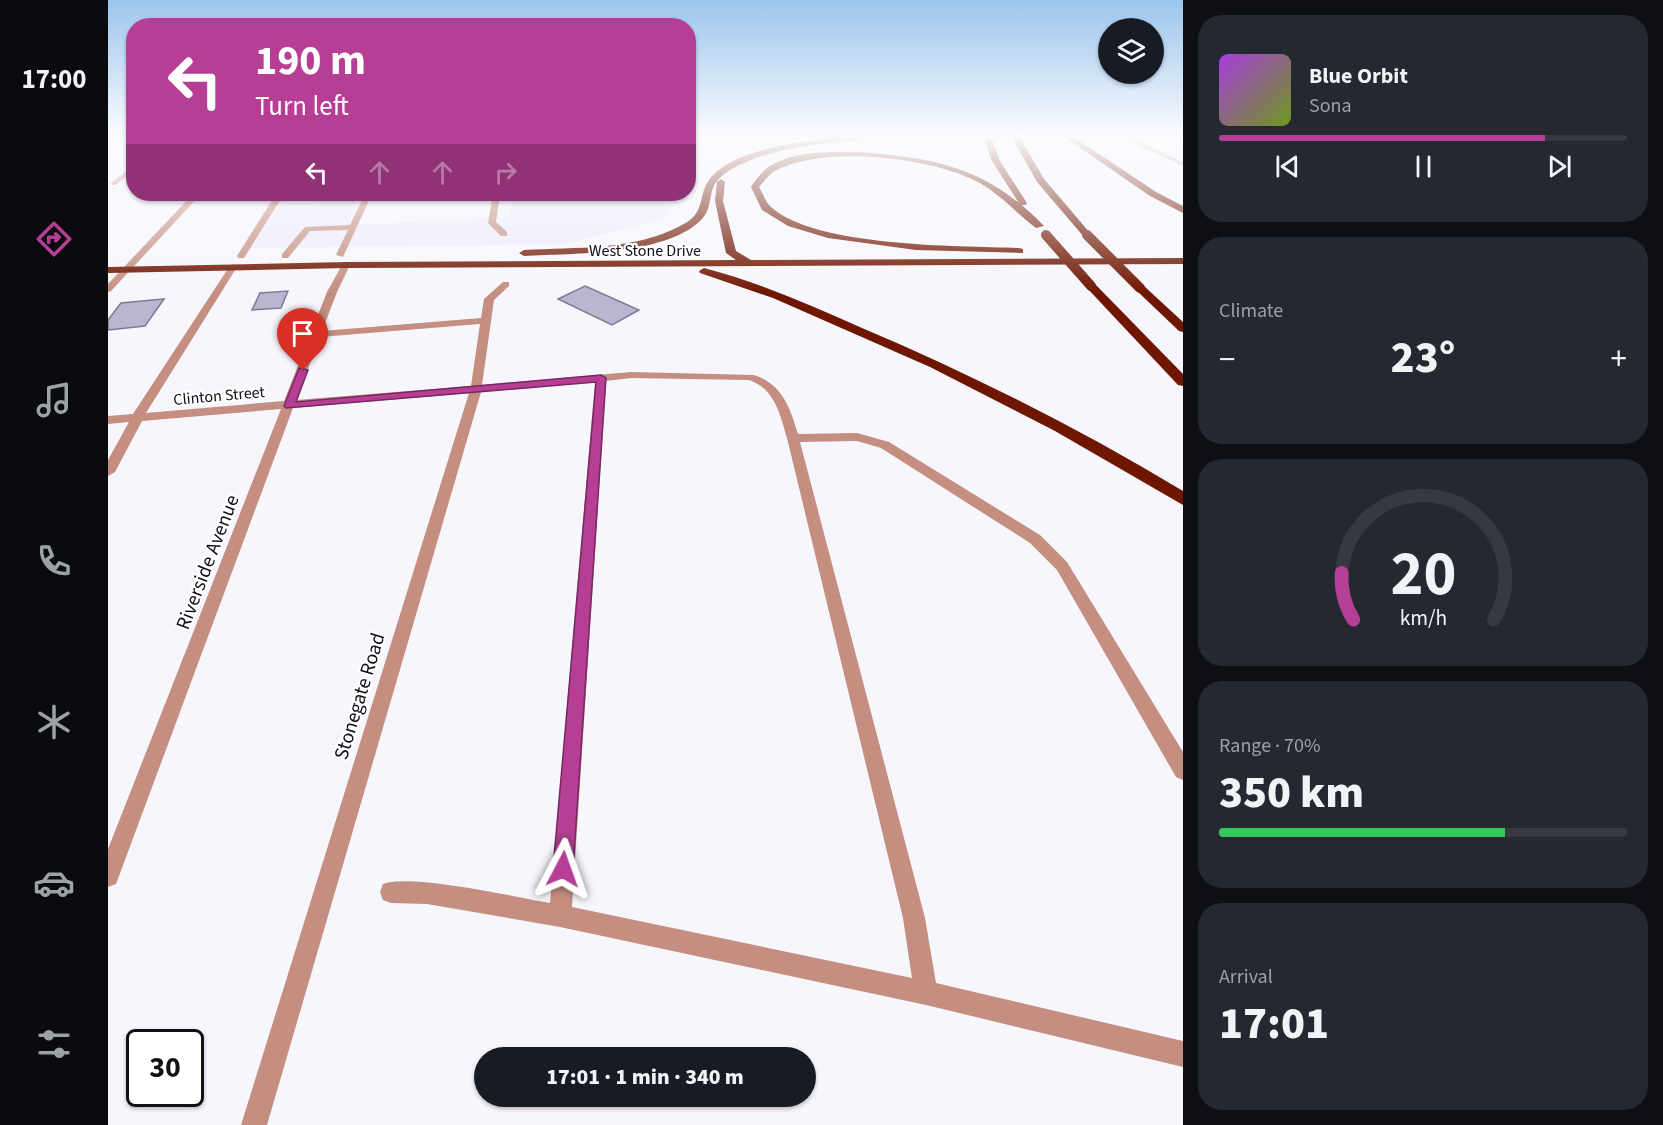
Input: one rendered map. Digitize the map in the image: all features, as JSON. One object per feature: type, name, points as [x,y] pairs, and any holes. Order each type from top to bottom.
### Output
[{"type":"highway","points":[[524,253],[617,247],[668,235],[689,225],[703,214],[707,208],[710,188]]},
{"type":"highway","points":[[719,188],[719,201],[731,253],[751,264]]},
{"type":"highway","points":[[756,188],[760,201],[774,214],[799,226],[832,236],[891,246],[1030,252]]},
{"type":"highway","points":[[995,188],[1043,230]]},
{"type":"highway","points":[[1015,188],[1043,230],[1091,286],[1141,341],[1183,382]]},
{"type":"highway","points":[[1047,188],[1087,235],[1183,328]]},
{"type":"highway","points":[[1145,188],[1183,210]]},
{"type":"highway","name":"West Stone Drive","points":[[108,270],[233,267],[367,258],[477,257],[496,253],[1183,251]]},
{"type":"highway","name":"West Stone Drive","points":[[108,260],[285,256],[343,260],[670,265],[1183,261]]},
{"type":"highway","points":[[1059,262],[1183,272]]},
{"type":"highway","points":[[670,265],[710,273],[755,286],[993,391],[1059,426],[1183,499]]},
{"type":"highway","points":[[1140,288],[1183,321]]},
{"type":"street","points":[[108,289],[190,201]]},
{"type":"street","points":[[241,256],[276,201]]},
{"type":"street","name":"Riverside Avenue","points":[[108,876],[290,406],[353,227],[365,201]]},
{"type":"street","points":[[495,201],[492,223],[504,234]]},
{"type":"street","points":[[285,256],[308,229],[353,227]]},
{"type":"street","points":[[108,472],[137,418],[233,267]]},
{"type":"street","name":"Stonegate Road","points":[[254,1125],[476,388],[489,299],[506,284]]},
{"type":"street","points":[[319,329],[487,317]]},
{"type":"street","name":"Clinton Street","points":[[108,420],[631,375],[726,375],[758,379],[776,391],[793,438],[914,918],[926,993]]},
{"type":"street","points":[[560,916],[601,378]]},
{"type":"street","points":[[793,438],[856,437],[885,446],[1035,539],[1062,566],[1183,770]]},
{"type":"street","points":[[391,892],[427,893],[560,916],[926,993],[1183,1054]]},
{"type":"shaded area","points":[[359,201],[348,224],[509,217],[512,201],[674,201],[664,218],[567,244],[251,248],[280,204]]},
{"type":"building","points":[[585,286],[639,310],[612,325],[558,299]]},
{"type":"building","points":[[288,291],[281,308],[252,310],[260,293]]},
{"type":"building","points":[[164,299],[145,326],[108,330],[108,320],[121,303]]},
{"type":"route","points":[[303,370],[290,406],[601,378],[563,869]]}]
